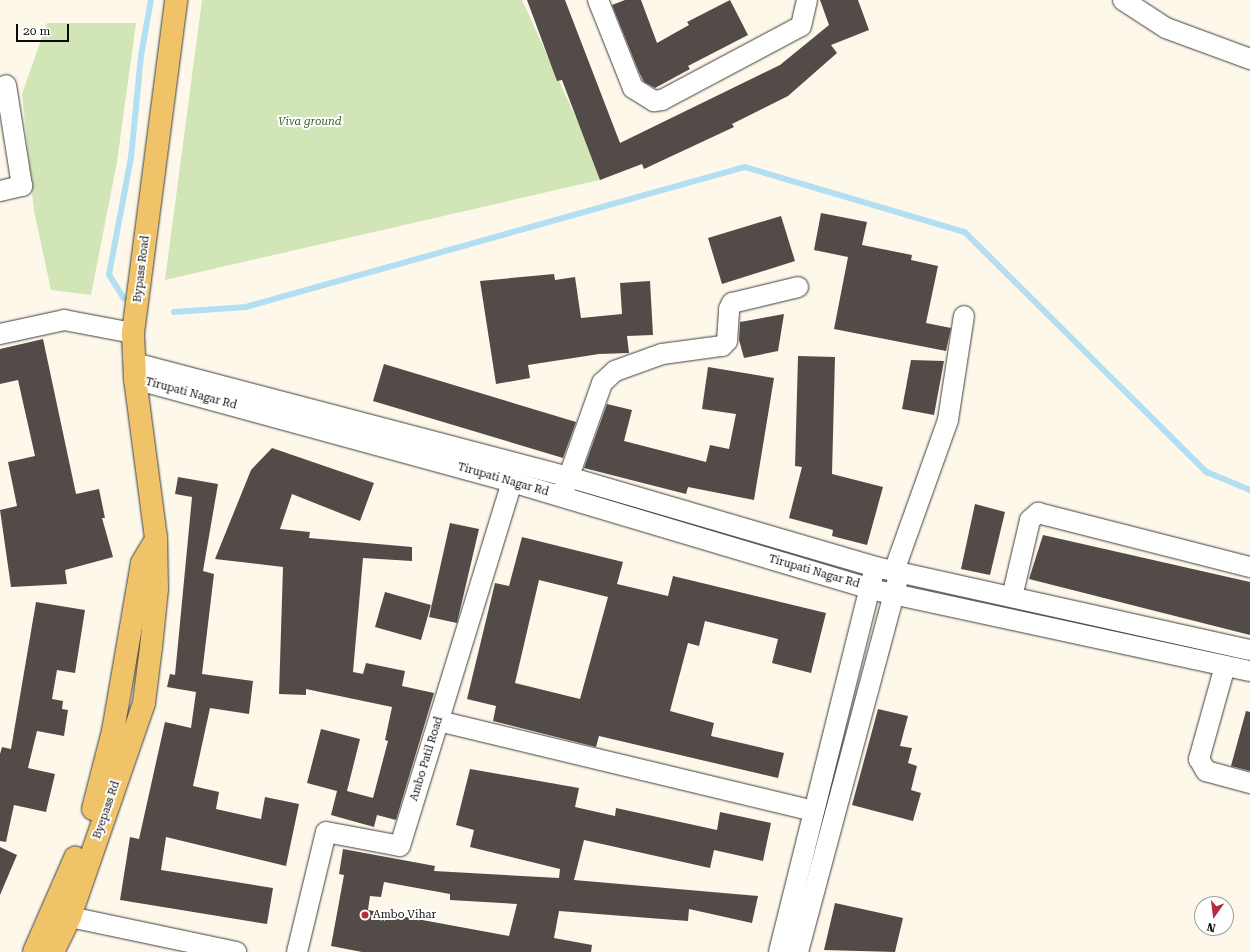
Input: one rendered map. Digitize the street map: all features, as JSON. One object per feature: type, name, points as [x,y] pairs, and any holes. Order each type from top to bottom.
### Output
[{"type":"main road","name":"Bypass Road","points":[[156,538],[135,371],[133,333],[176,0]]},
{"type":"main road","name":"Byepass Rd","points":[[62,912],[144,703],[157,589],[156,538]]},
{"type":"main road","points":[[53,952],[62,912],[94,807],[115,724],[142,563],[156,538]]},
{"type":"main road","points":[[34,952],[62,912]]},
{"type":"street","points":[[598,0],[633,88],[654,101],[662,100],[801,26],[807,0]]},
{"type":"street","points":[[1123,0],[1166,28],[1250,59]]},
{"type":"street","points":[[0,191],[22,186],[6,85]]},
{"type":"street","points":[[562,498],[568,477],[602,383],[615,371],[662,354],[722,346],[727,341],[729,309],[732,303],[798,287]]},
{"type":"street","points":[[798,952],[809,872],[813,811],[870,589],[890,570],[948,420],[964,316]]},
{"type":"street","points":[[0,334],[64,320],[133,333]]},
{"type":"street","points":[[135,371],[568,477],[890,570],[1250,650]]},
{"type":"street","name":"Tirupati Nagar Rd","points":[[135,371],[870,589],[1250,671]]},
{"type":"street","name":"Ambo Patil Road","points":[[297,952],[326,832],[400,846],[512,482]]},
{"type":"street","points":[[1012,597],[1030,520],[1038,514],[1250,567]]},
{"type":"street","points":[[779,952],[809,872],[894,594],[890,570]]},
{"type":"street","points":[[1226,666],[1198,759],[1206,771],[1250,783]]},
{"type":"street","points":[[439,721],[813,811]]},
{"type":"street","points":[[62,912],[236,952]]},
{"type":"green space","name":"Viva ground","points":[[202,0],[522,0],[604,179],[165,280]]},
{"type":"green space","points":[[47,23],[136,23],[117,162],[91,295],[51,290],[34,211],[22,94]]},
{"type":"building","points":[[527,0],[565,0],[620,143],[780,65],[829,25],[820,0],[858,0],[869,30],[831,45],[837,53],[788,96],[732,124],[734,127],[644,169],[642,164],[600,180],[562,80],[557,81]]},
{"type":"building","points":[[625,0],[641,0],[657,43],[689,25],[687,22],[730,0],[748,35],[688,66],[690,69],[655,88],[644,82],[612,5]]},
{"type":"building","points":[[821,213],[867,222],[862,245],[912,255],[911,260],[938,266],[926,323],[951,328],[946,351],[834,329],[848,257],[814,250]]},
{"type":"building","points":[[781,216],[795,261],[722,284],[708,238]]},
{"type":"building","points":[[554,274],[555,280],[575,277],[581,318],[622,314],[620,283],[650,281],[653,335],[627,336],[629,353],[599,354],[528,365],[530,378],[496,384],[480,281]]},
{"type":"building","points":[[784,314],[778,351],[744,358],[739,340],[740,322]]},
{"type":"building","points":[[43,339],[76,494],[99,489],[105,518],[102,518],[113,557],[65,570],[67,584],[11,587],[0,510],[17,506],[8,462],[35,456],[18,380],[0,384],[0,349]]},
{"type":"building","points":[[798,356],[835,357],[832,474],[883,487],[867,545],[832,536],[833,530],[789,518],[802,467],[795,466]]},
{"type":"building","points":[[911,360],[944,361],[934,415],[902,409]]},
{"type":"building","points":[[384,364],[576,422],[563,458],[373,401]]},
{"type":"building","points":[[708,367],[774,378],[754,500],[688,487],[686,494],[584,468],[607,404],[632,410],[624,441],[706,462],[710,445],[729,449],[736,414],[702,409]]},
{"type":"building","points":[[272,448],[374,483],[360,521],[292,494],[280,529],[310,532],[309,538],[412,547],[412,561],[363,558],[353,672],[363,674],[366,663],[405,671],[402,686],[434,693],[396,820],[377,815],[374,827],[331,815],[337,791],[307,783],[321,729],[360,739],[347,791],[373,798],[388,741],[385,740],[392,707],[306,689],[306,695],[279,694],[283,567],[215,559],[251,470]]},
{"type":"building","points":[[178,477],[218,484],[203,571],[214,574],[202,674],[253,681],[249,714],[210,708],[193,786],[219,792],[216,809],[261,819],[265,797],[299,804],[286,866],[166,837],[161,870],[273,888],[267,924],[120,900],[130,837],[139,839],[165,722],[191,728],[196,692],[167,687],[170,674],[175,675],[192,497],[175,494]]},
{"type":"building","points":[[975,504],[1005,512],[990,575],[961,569]]},
{"type":"building","points":[[450,523],[479,529],[457,623],[429,617]]},
{"type":"building","points":[[1043,535],[1250,582],[1250,635],[1029,579]]},
{"type":"building","points":[[522,537],[623,562],[617,584],[668,596],[673,576],[826,613],[811,673],[772,663],[778,639],[705,621],[699,646],[688,643],[670,711],[714,723],[711,736],[784,753],[778,778],[599,736],[596,747],[493,721],[496,706],[467,699],[495,583],[509,586]],"holes":[[[539,580],[608,597],[580,699],[515,683]]]},
{"type":"building","points":[[385,592],[431,605],[421,640],[375,627]]},
{"type":"building","points":[[36,602],[85,610],[75,673],[57,670],[52,699],[63,701],[62,709],[68,710],[64,736],[37,731],[28,768],[55,774],[46,812],[14,805],[6,842],[0,841],[0,754],[2,747],[11,749]]},
{"type":"building","points":[[878,709],[908,716],[900,746],[912,748],[908,763],[917,766],[911,790],[921,793],[913,821],[852,805]]},
{"type":"building","points":[[1246,711],[1250,712],[1250,771],[1231,766]]},
{"type":"building","points":[[470,769],[579,788],[575,807],[615,816],[616,808],[717,830],[720,812],[771,823],[763,861],[714,850],[710,868],[584,840],[574,880],[758,896],[752,923],[689,909],[688,921],[559,911],[554,938],[592,945],[591,952],[362,952],[331,946],[344,875],[339,874],[343,849],[435,866],[434,871],[559,878],[560,869],[470,847],[474,830],[456,825]],"holes":[[[384,882],[450,894],[450,900],[517,904],[509,936],[368,910],[370,896],[381,897]]]},
{"type":"building","points":[[0,847],[17,855],[0,895]]},
{"type":"building","points":[[835,903],[903,918],[895,952],[824,950]]},
{"type":"waterway","points":[[124,299],[109,275],[131,158],[141,56],[151,0]]},
{"type":"waterway","points":[[174,312],[246,307],[745,167],[965,232],[1207,472],[1250,490]]},
{"type":"place","name":"Ambo Vihar","points":[[365,915]]}]
